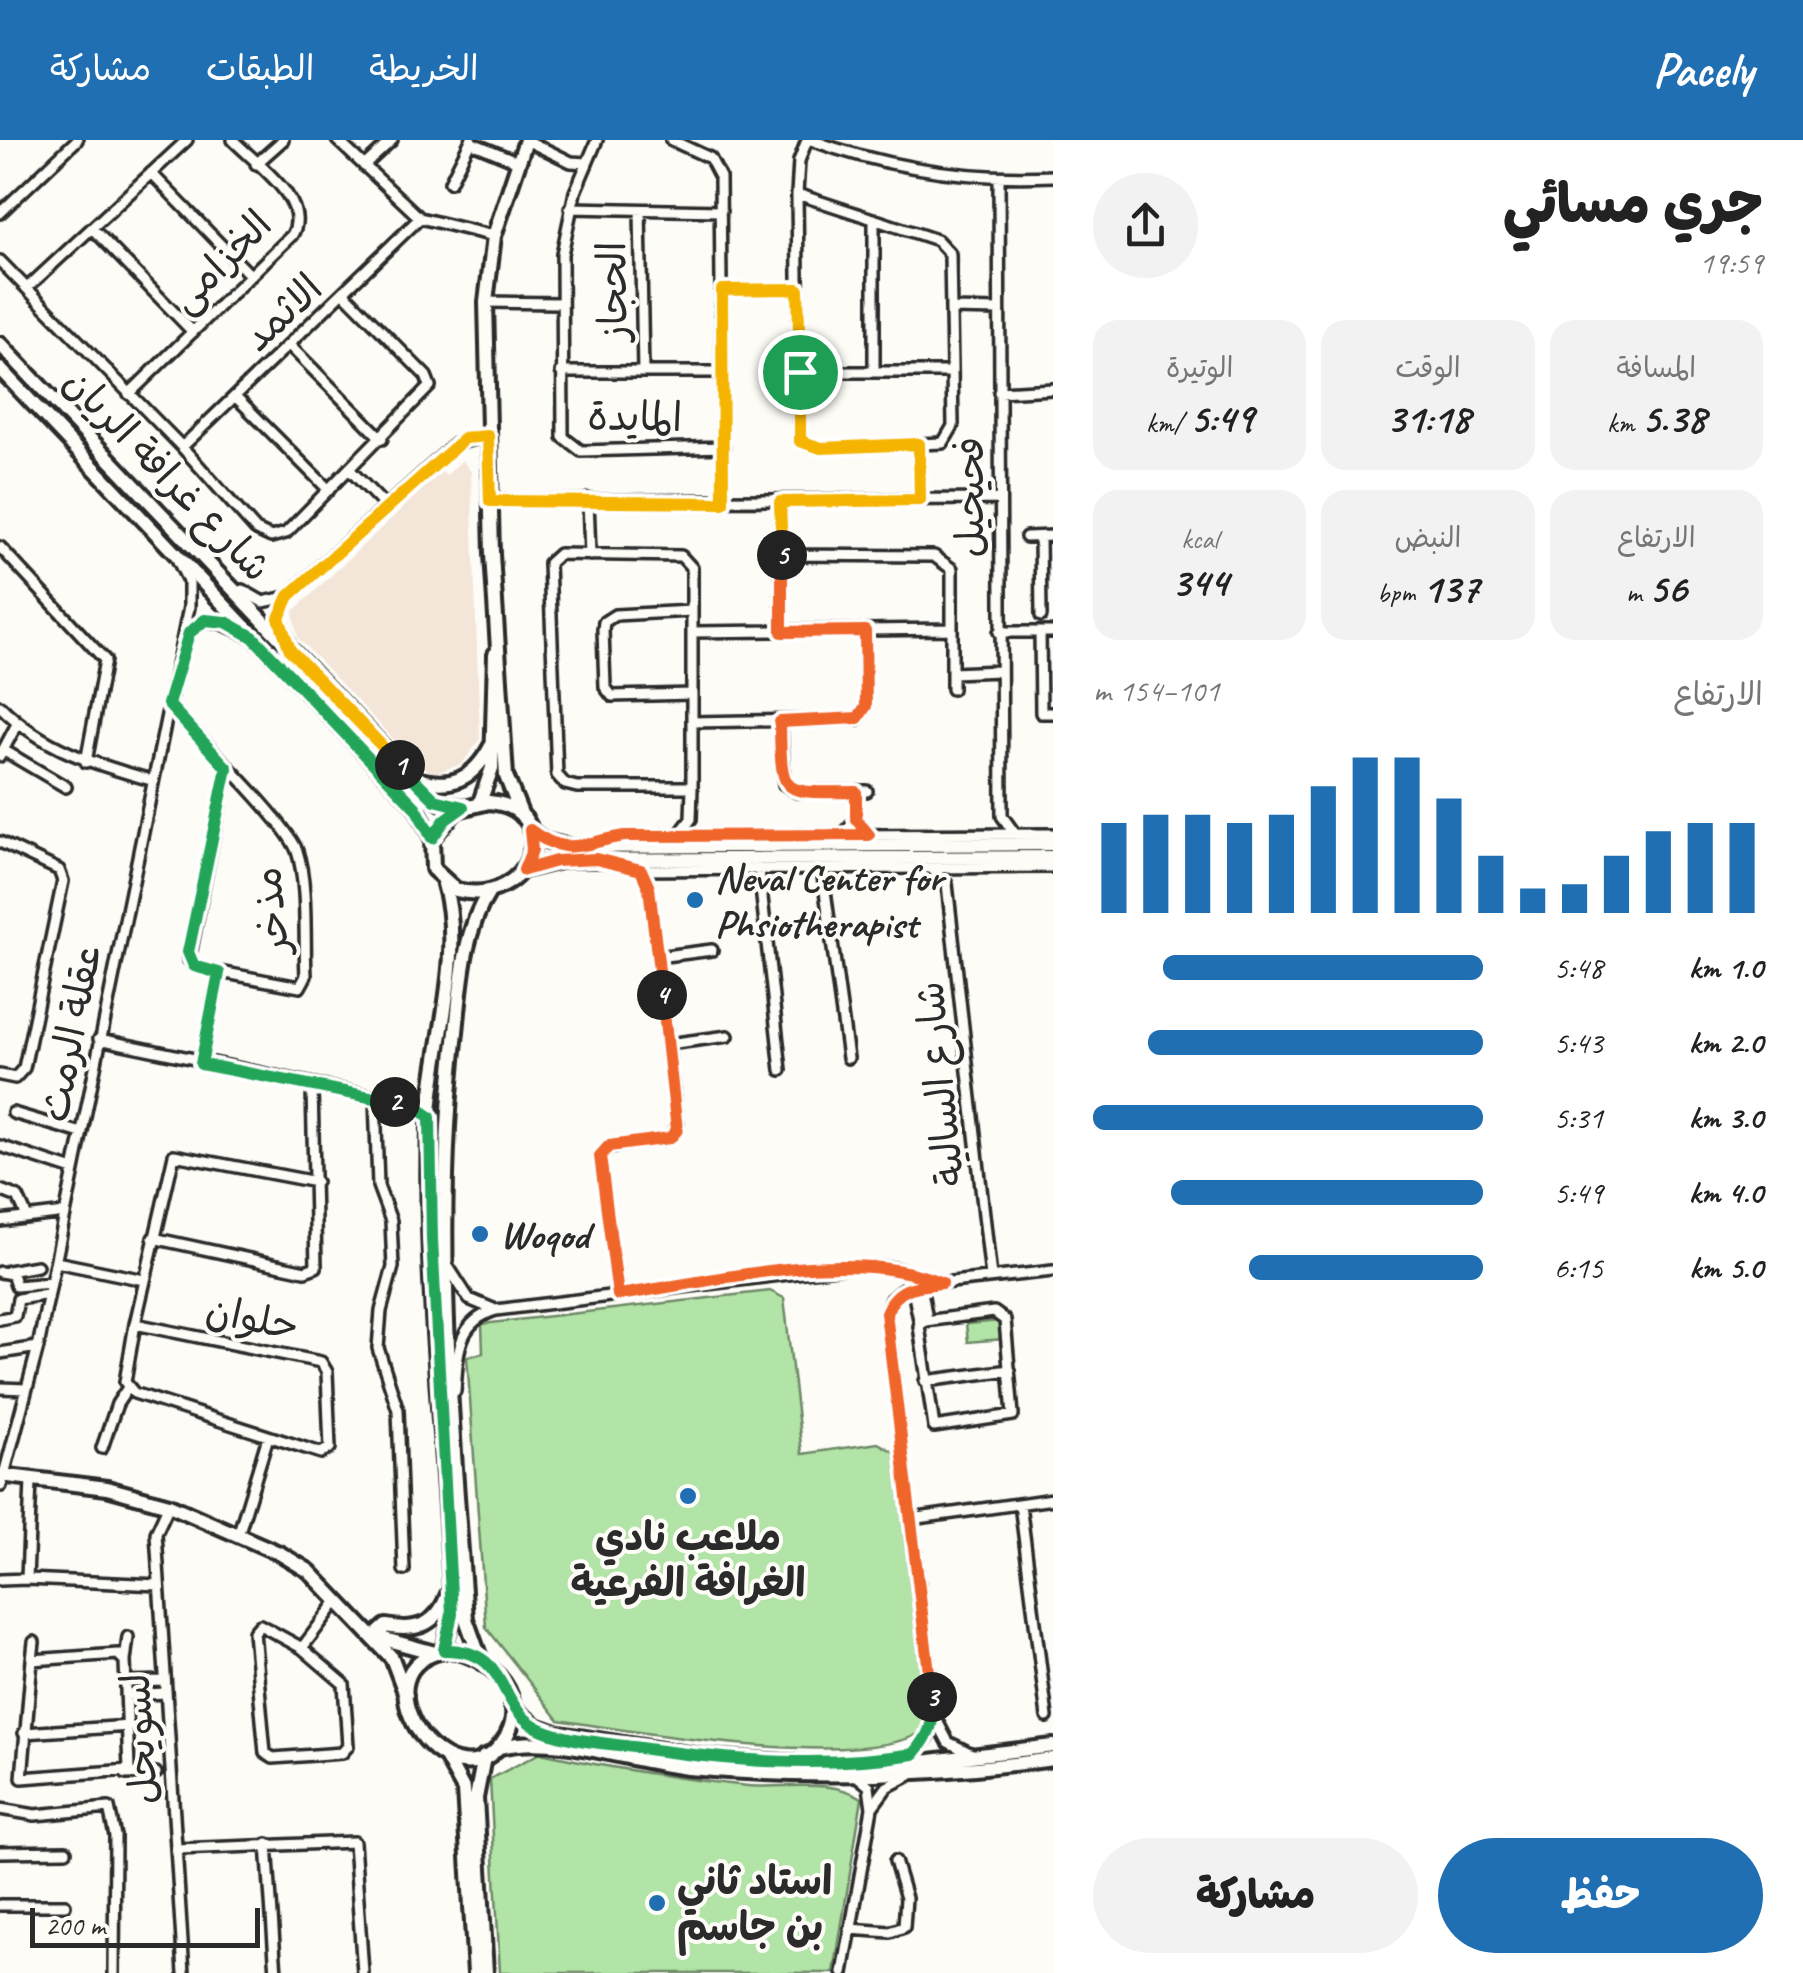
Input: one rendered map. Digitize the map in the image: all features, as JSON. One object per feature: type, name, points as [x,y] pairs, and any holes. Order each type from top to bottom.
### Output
[{"type":"street","points":[[27,288],[187,140]]},
{"type":"street","name":"الخزامى","points":[[129,394],[299,224],[297,207],[234,140]]},
{"type":"street","name":"الخزامى","points":[[256,164],[283,140]]},
{"type":"street","points":[[337,140],[420,218],[444,228],[494,236]]},
{"type":"street","points":[[364,166],[392,140]]},
{"type":"street","points":[[480,802],[491,777],[497,690],[486,302],[494,236],[526,140],[584,168]]},
{"type":"street","name":"المايدة","points":[[598,140],[570,208],[562,254],[562,433],[577,450],[724,447]]},
{"type":"street","name":"المايدة","points":[[670,140],[714,162],[720,177],[723,503]]},
{"type":"street","points":[[797,194],[937,240],[950,254],[953,426],[943,443],[821,448],[800,441],[797,194],[799,161],[809,140],[902,166],[1000,178],[1053,176]]},
{"type":"street","points":[[450,182],[471,141],[516,161]]},
{"type":"street","points":[[0,214],[69,142]]},
{"type":"street","points":[[151,173],[251,276]]},
{"type":"street","name":"فحيحيل","points":[[1000,178],[1002,816]]},
{"type":"street","points":[[570,208],[721,211]]},
{"type":"street","name":"الحجاز","points":[[640,210],[643,372]]},
{"type":"street","name":"الاثمد","points":[[182,447],[420,218]]},
{"type":"street","points":[[874,218],[874,372]]},
{"type":"street","points":[[92,228],[193,332]]},
{"type":"street","points":[[0,261],[182,447],[256,530],[270,538],[286,533],[430,386],[426,376],[345,294]]},
{"type":"street","points":[[722,290],[798,289]]},
{"type":"street","points":[[486,302],[561,303]]},
{"type":"street","points":[[951,310],[998,310]]},
{"type":"street","name":"شارع غرافة الريان","points":[[0,344],[411,777],[440,802],[463,807]]},
{"type":"street","points":[[290,346],[382,439]]},
{"type":"street","name":"شارع غرافة الريان","points":[[0,370],[416,808],[432,838]]},
{"type":"street","points":[[562,372],[723,372]]},
{"type":"street","points":[[800,372],[952,372]]},
{"type":"street","points":[[999,392],[1053,389]]},
{"type":"street","points":[[236,396],[329,490]]},
{"type":"street","points":[[290,650],[279,618],[289,596],[455,444],[465,438],[488,436]]},
{"type":"street","points":[[919,444],[920,500]]},
{"type":"street","points":[[350,470],[385,506]]},
{"type":"street","points":[[490,501],[999,499]]},
{"type":"street","points":[[588,500],[590,555]]},
{"type":"street","points":[[780,502],[782,632]]},
{"type":"street","points":[[1026,537],[1053,536]]},
{"type":"street","points":[[1040,537],[1041,616]]},
{"type":"street","points":[[0,547],[105,660],[86,762]]},
{"type":"street","points":[[678,836],[692,819],[692,787],[692,722],[692,694],[692,632],[692,611],[692,568],[681,556],[559,554],[549,563],[557,775],[564,784],[577,788],[692,787]]},
{"type":"street","points":[[782,555],[934,556],[946,560],[952,569],[952,689]]},
{"type":"street","name":"عقلة الرمث","points":[[0,1486],[38,1346],[151,780],[181,649],[190,590],[176,556]]},
{"type":"street","points":[[228,584],[263,602],[289,596]]},
{"type":"street","points":[[692,611],[615,615],[604,622],[603,630],[606,687],[612,696],[692,694]]},
{"type":"street","points":[[181,649],[193,628],[210,620],[226,622],[253,637]]},
{"type":"street","points":[[692,632],[950,629]]},
{"type":"street","points":[[692,722],[858,718],[866,706],[865,631]]},
{"type":"street","points":[[999,632],[1053,632]]},
{"type":"street","points":[[1040,632],[1041,713],[1053,712]]},
{"type":"street","points":[[952,672],[1000,671]]},
{"type":"street","points":[[497,690],[506,776],[530,830],[532,850],[524,870]]},
{"type":"street","name":"مذخر","points":[[168,704],[227,768],[296,849],[306,976],[304,984],[296,988],[194,966],[188,952],[227,768]]},
{"type":"street","points":[[0,706],[17,724],[86,762],[151,780]]},
{"type":"street","points":[[780,722],[784,784],[797,792],[862,791],[856,819],[842,835]]},
{"type":"street","points":[[17,724],[1,752],[66,787]]},
{"type":"street","points":[[411,777],[439,785],[461,780],[480,765],[492,744]]},
{"type":"street","points":[[406,1695],[415,1666],[439,1652],[451,1631],[430,1117],[452,911],[444,884],[433,868],[432,838],[445,820],[463,807],[480,802],[505,804],[522,816]]},
{"type":"street","points":[[956,845],[984,834],[1002,816],[1021,834]]},
{"type":"street","points":[[692,819],[708,836],[740,846]]},
{"type":"street","points":[[856,819],[869,835]]},
{"type":"street","points":[[530,830],[554,845],[595,853],[641,870],[1053,868]]},
{"type":"street","points":[[595,853],[624,836],[1021,834],[1052,845]]},
{"type":"street","points":[[0,842],[59,870],[63,881],[22,1072],[15,1078],[0,1075]]},
{"type":"street","points":[[444,884],[462,892],[489,892],[524,870],[595,853],[740,846],[1052,845]]},
{"type":"street","points":[[904,858],[947,884],[962,868],[1052,845]]},
{"type":"street","points":[[595,853],[992,858]]},
{"type":"street","points":[[822,869],[848,1058]]},
{"type":"street","points":[[618,1295],[600,1156],[609,1146],[664,1140],[675,1134],[649,888],[641,870]]},
{"type":"street","points":[[759,870],[782,1070]]},
{"type":"street","name":"شارع السالية","points":[[947,884],[991,1277]]},
{"type":"street","points":[[446,1757],[484,1757],[500,1746],[509,1730],[512,1707],[503,1679],[480,1658],[466,1619],[446,1263],[444,1133],[452,1059],[470,933],[489,892]]},
{"type":"street","points":[[657,957],[712,950]]},
{"type":"street","name":"مذخر","points":[[201,1064],[219,973]]},
{"type":"street","points":[[668,1044],[728,1036]]},
{"type":"street","points":[[99,1039],[201,1064],[409,1104],[430,1117]]},
{"type":"street","points":[[154,1238],[313,1270],[318,1260],[312,1087]]},
{"type":"street","points":[[409,1104],[431,1096]]},
{"type":"street","points":[[375,1098],[378,1186],[391,1220],[393,1268],[381,1311],[378,1348],[398,1410],[404,1570]]},
{"type":"street","points":[[13,1113],[80,1133]]},
{"type":"street","points":[[0,1146],[73,1170]]},
{"type":"street","points":[[102,1448],[117,1404],[127,1389],[135,1324],[170,1159],[178,1154],[316,1182]]},
{"type":"street","points":[[0,1190],[18,1197],[27,1216]]},
{"type":"street","points":[[0,1221],[65,1213]]},
{"type":"street","points":[[56,1262],[144,1280]]},
{"type":"street","points":[[446,1263],[469,1300],[496,1310]]},
{"type":"street","points":[[4,1271],[37,1266]]},
{"type":"street","points":[[454,1409],[462,1337],[479,1315],[496,1310],[777,1273],[880,1266],[942,1283]]},
{"type":"street","points":[[4,1271],[16,1286],[50,1288]]},
{"type":"street","points":[[977,1756],[948,1742],[934,1717],[886,1313],[891,1299],[916,1286],[1053,1271]]},
{"type":"street","points":[[916,1286],[924,1322],[926,1381],[934,1426],[1006,1419],[1014,1412],[1001,1314],[924,1322]]},
{"type":"street","points":[[0,1319],[20,1315],[18,1299],[50,1288]]},
{"type":"street","name":"حلوان","points":[[127,1389],[321,1454],[330,1448],[324,1364],[135,1324]]},
{"type":"street","points":[[0,1353],[38,1346]]},
{"type":"street","points":[[926,1381],[1010,1370]]},
{"type":"street","points":[[0,1388],[26,1389]]},
{"type":"street","points":[[239,1532],[268,1437]]},
{"type":"street","points":[[0,1475],[107,1488],[169,1504],[239,1532],[309,1571],[371,1633],[398,1667],[408,1716],[418,1734],[446,1757],[464,1790],[475,1973]]},
{"type":"street","points":[[0,1486],[26,1480]]},
{"type":"street","points":[[26,1480],[27,1579]]},
{"type":"street","points":[[911,1519],[1053,1499]]},
{"type":"street","name":"لسويحل","points":[[169,1504],[156,1533],[184,1973]]},
{"type":"street","points":[[1020,1504],[1047,1716]]},
{"type":"street","points":[[0,1580],[159,1585]]},
{"type":"street","points":[[371,1633],[386,1626],[414,1629],[427,1624],[444,1607],[451,1587]]},
{"type":"street","points":[[302,1648],[338,1600]]},
{"type":"street","points":[[266,1624],[302,1648],[344,1684],[348,1746],[342,1754],[273,1758],[262,1749],[254,1632],[266,1624]]},
{"type":"street","points":[[371,1633],[395,1645],[480,1658]]},
{"type":"street","points":[[126,1774],[132,1764],[126,1695],[128,1636]]},
{"type":"street","points":[[18,1790],[34,1642]]},
{"type":"street","points":[[32,1660],[118,1654],[126,1661]]},
{"type":"street","points":[[126,1682],[165,1681]]},
{"type":"street","points":[[126,1695],[166,1693]]},
{"type":"street","points":[[512,1707],[543,1730],[611,1744],[748,1762],[914,1773],[1053,1760]]},
{"type":"street","points":[[855,1769],[914,1754],[928,1737],[934,1717]]},
{"type":"street","points":[[24,1734],[130,1726]]},
{"type":"street","points":[[500,1746],[531,1743],[720,1770],[855,1769],[1053,1746]]},
{"type":"street","points":[[484,1757],[476,1798],[486,1973]]},
{"type":"street","points":[[843,1973],[872,1808],[869,1786],[855,1769]]},
{"type":"street","points":[[20,1773],[26,1780],[156,1773]]},
{"type":"street","points":[[872,1808],[887,1787],[914,1773]]},
{"type":"street","points":[[0,1809],[36,1815],[109,1808],[116,1836],[114,1973]]},
{"type":"street","points":[[177,1849],[354,1842],[363,1973]]},
{"type":"street","points":[[267,1844],[276,1973]]},
{"type":"street","points":[[0,1852],[66,1851]]},
{"type":"street","points":[[850,1929],[890,1932],[904,1927],[906,1898],[896,1861]]},
{"type":"street","points":[[0,1905],[65,1906]]},
{"type":"shaded area","points":[[462,460],[471,472],[480,739],[462,764],[434,773],[417,764],[298,638],[293,612],[441,471],[446,476]]},
{"type":"green space","name":"ملاعب نادي الغرافة الفرعية","points":[[770,1291],[784,1298],[802,1454],[878,1443],[894,1452],[926,1716],[922,1732],[891,1743],[800,1748],[691,1739],[559,1720],[486,1627],[467,1357],[483,1353],[482,1324]]},
{"type":"green space","points":[[1001,1321],[1003,1339],[968,1342],[966,1324]]},
{"type":"green space","points":[[540,1753],[722,1783],[836,1788],[862,1798],[834,1973],[500,1973],[490,1779]]},
{"type":"place","name":"Neval Center for Phsiotherapist","points":[[695,900]]},
{"type":"place","name":"Woqod","points":[[480,1234]]},
{"type":"place","name":"ملاعب نادي الغرافة الفرعية","points":[[688,1496]]},
{"type":"place","name":"استاد ثاني بن جاسم","points":[[657,1903]]},
{"type":"route","points":[[798,289],[800,372],[800,441],[821,448],[919,444],[920,500],[780,502],[782,632],[865,631],[866,706],[858,718],[845,722],[780,722],[781,775],[784,784],[797,792],[856,792],[856,819],[869,835],[624,836],[594,846],[570,847],[554,845],[530,830],[532,850],[524,870],[556,861],[596,859],[619,868],[641,870],[649,888],[678,1125],[673,1137],[609,1146],[600,1156],[618,1295],[852,1266],[893,1268],[942,1283],[906,1288],[891,1299],[886,1313],[934,1717],[928,1737],[914,1754],[855,1764],[706,1758],[549,1732],[512,1707],[503,1679],[492,1665],[464,1652],[444,1650],[452,1614],[432,1239],[430,1117],[409,1104],[201,1064],[219,973],[190,964],[188,952],[227,768],[168,704],[181,649],[189,633],[205,620],[230,624],[253,637],[416,808],[432,838],[445,820],[463,807],[440,802],[425,792],[290,650],[279,618],[289,596],[388,503],[465,438],[488,436],[490,501],[723,503],[722,290],[798,289]]}]
